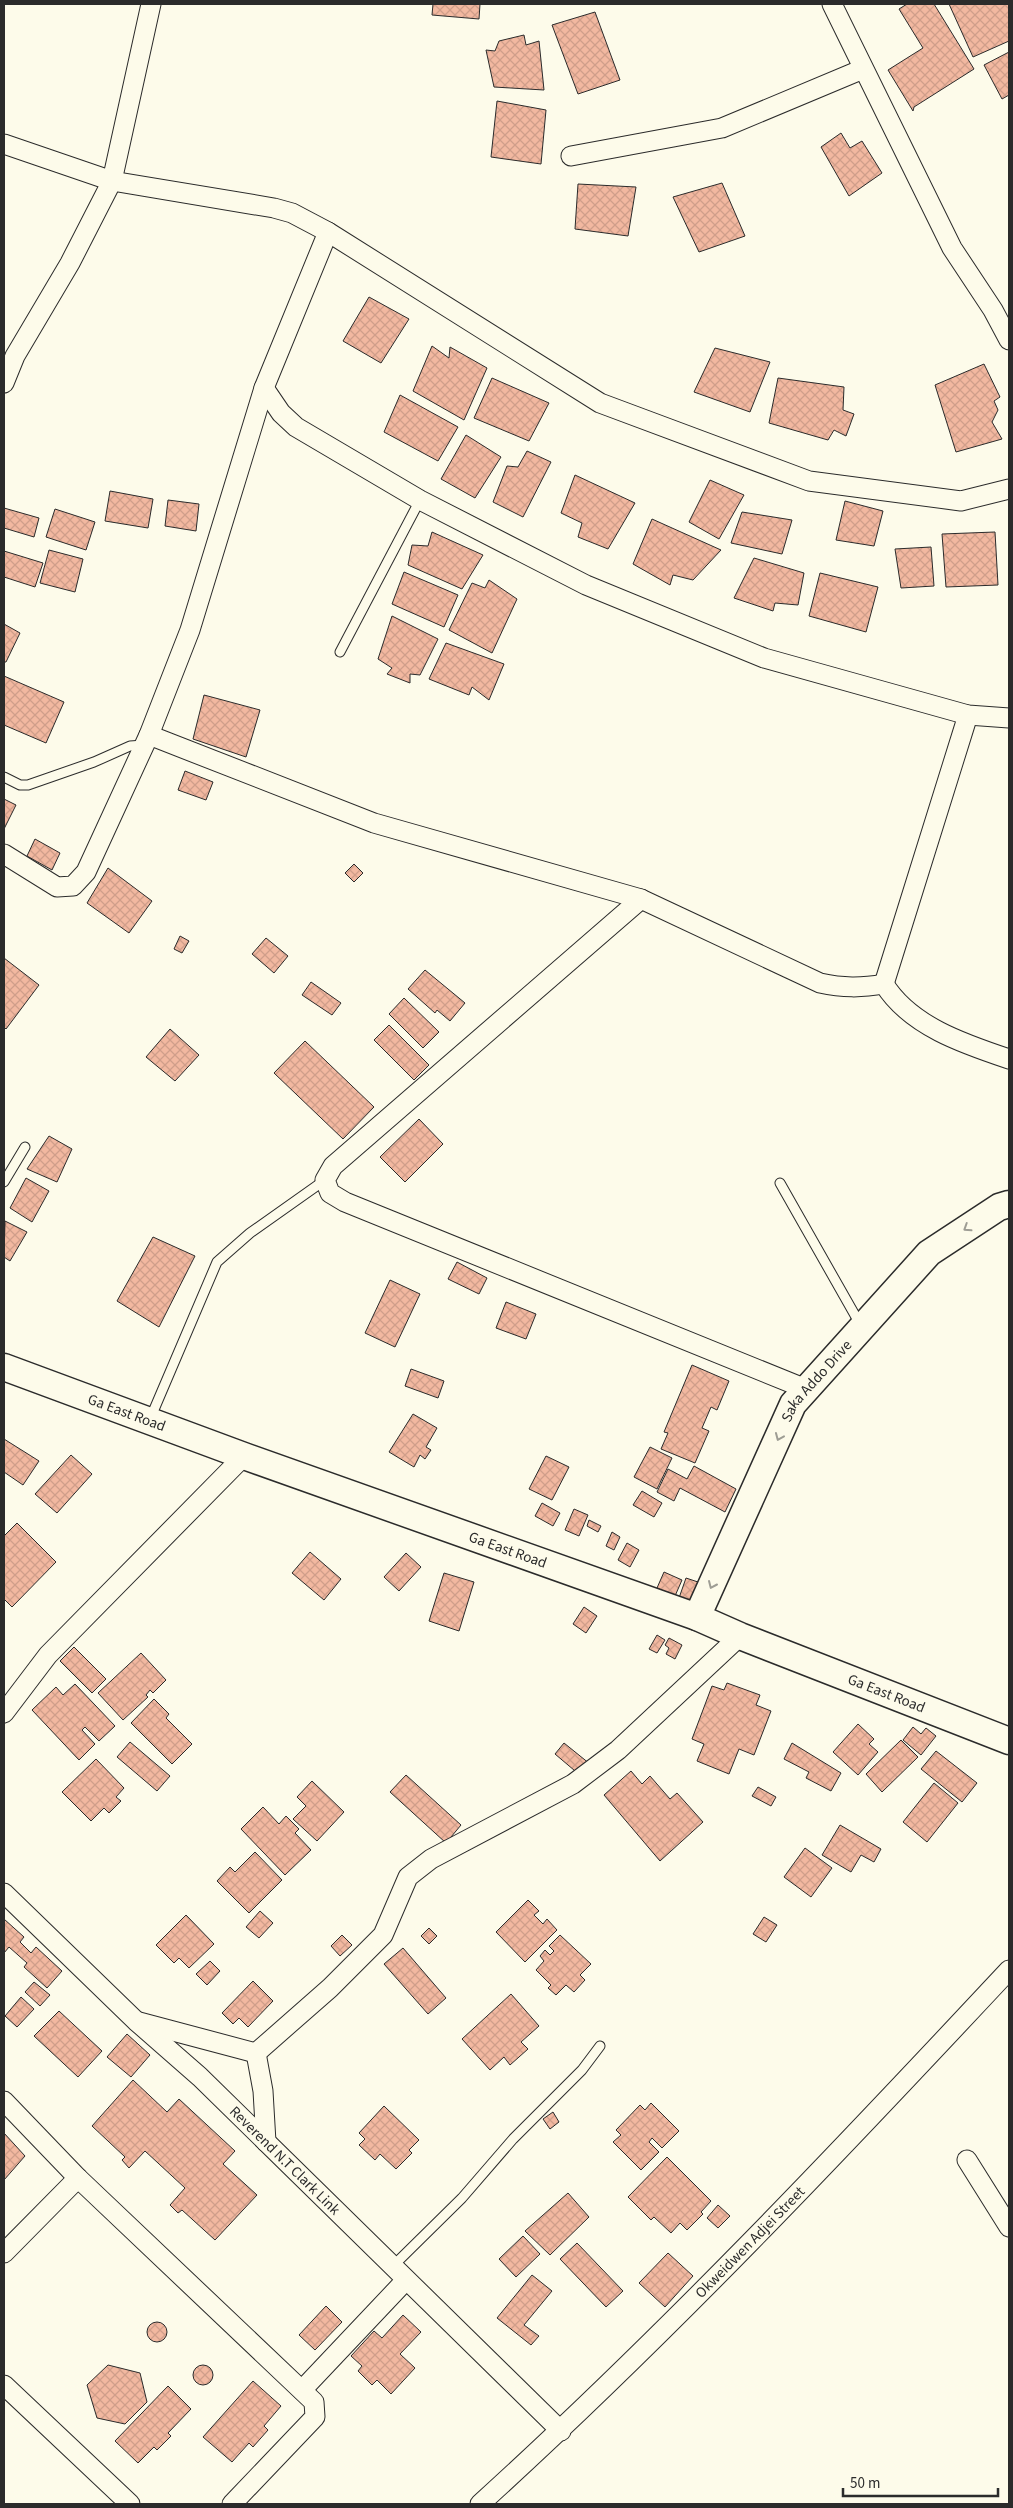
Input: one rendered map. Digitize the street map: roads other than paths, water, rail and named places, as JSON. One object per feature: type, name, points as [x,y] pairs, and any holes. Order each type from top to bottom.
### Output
[{"type":"street","points":[[4,383],[10,354],[70,262],[112,182],[151,4]]},
{"type":"street","points":[[832,4],[952,248],[993,310],[1009,340]]},
{"type":"street","points":[[571,156],[722,128],[863,70]]},
{"type":"street","points":[[4,144],[112,182],[274,208],[292,213],[328,232],[600,404],[809,481],[961,501],[1009,489]]},
{"type":"street","points":[[7,862],[57,887],[73,886],[86,872],[147,740],[190,630],[264,388],[328,232]]},
{"type":"street","points":[[264,388],[281,413],[296,427],[420,500],[586,585],[764,658],[968,715],[1009,718]]},
{"type":"street","points":[[968,715],[884,984],[894,1000],[925,1023],[983,1050],[1009,1059]]},
{"type":"street","points":[[147,740],[374,823],[641,899],[820,983],[842,988],[884,984]]},
{"type":"street","points":[[641,899],[333,1166],[325,1180],[330,1193],[345,1202],[806,1390]]},
{"type":"street","name":"Saka Addo Drive","points":[[698,1617],[793,1404],[929,1253],[1006,1211]]},
{"type":"street","name":"Ga East Road","points":[[4,1367],[150,1419],[244,1456],[698,1617],[740,1636],[1009,1742]]},
{"type":"street","points":[[4,1713],[48,1654],[244,1456]]},
{"type":"street","points":[[256,2053],[330,1988],[383,1935],[408,1877],[431,1859],[573,1784],[618,1750],[740,1636]]},
{"type":"street","name":"Reverend N.T Clark Link","points":[[4,1894],[136,2021],[200,2077],[561,2431]]},
{"type":"street","name":"Okweidwen Adjei Street","points":[[480,2504],[561,2431],[807,2184],[1009,1970]]},
{"type":"street","points":[[136,2021],[256,2053]]},
{"type":"street","points":[[256,2053],[263,2091],[266,2142]]},
{"type":"street","points":[[4,2101],[78,2178],[314,2402],[315,2417],[232,2504]]},
{"type":"street","points":[[967,2160],[1009,2227]]},
{"type":"street","points":[[4,2254],[78,2178]]},
{"type":"street","points":[[302,2390],[406,2280]]},
{"type":"street","points":[[4,2385],[130,2504]]},
{"type":"lane","points":[[340,652],[420,500]]},
{"type":"lane","points":[[4,777],[20,785],[28,785],[94,762],[147,740]]},
{"type":"lane","points":[[4,1182],[25,1147]]},
{"type":"lane","points":[[150,1419],[217,1262],[250,1233],[325,1180]]},
{"type":"lane","points":[[780,1184],[862,1326]]},
{"type":"lane","points":[[392,2267],[462,2198],[513,2139],[582,2070],[600,2046]]}]
